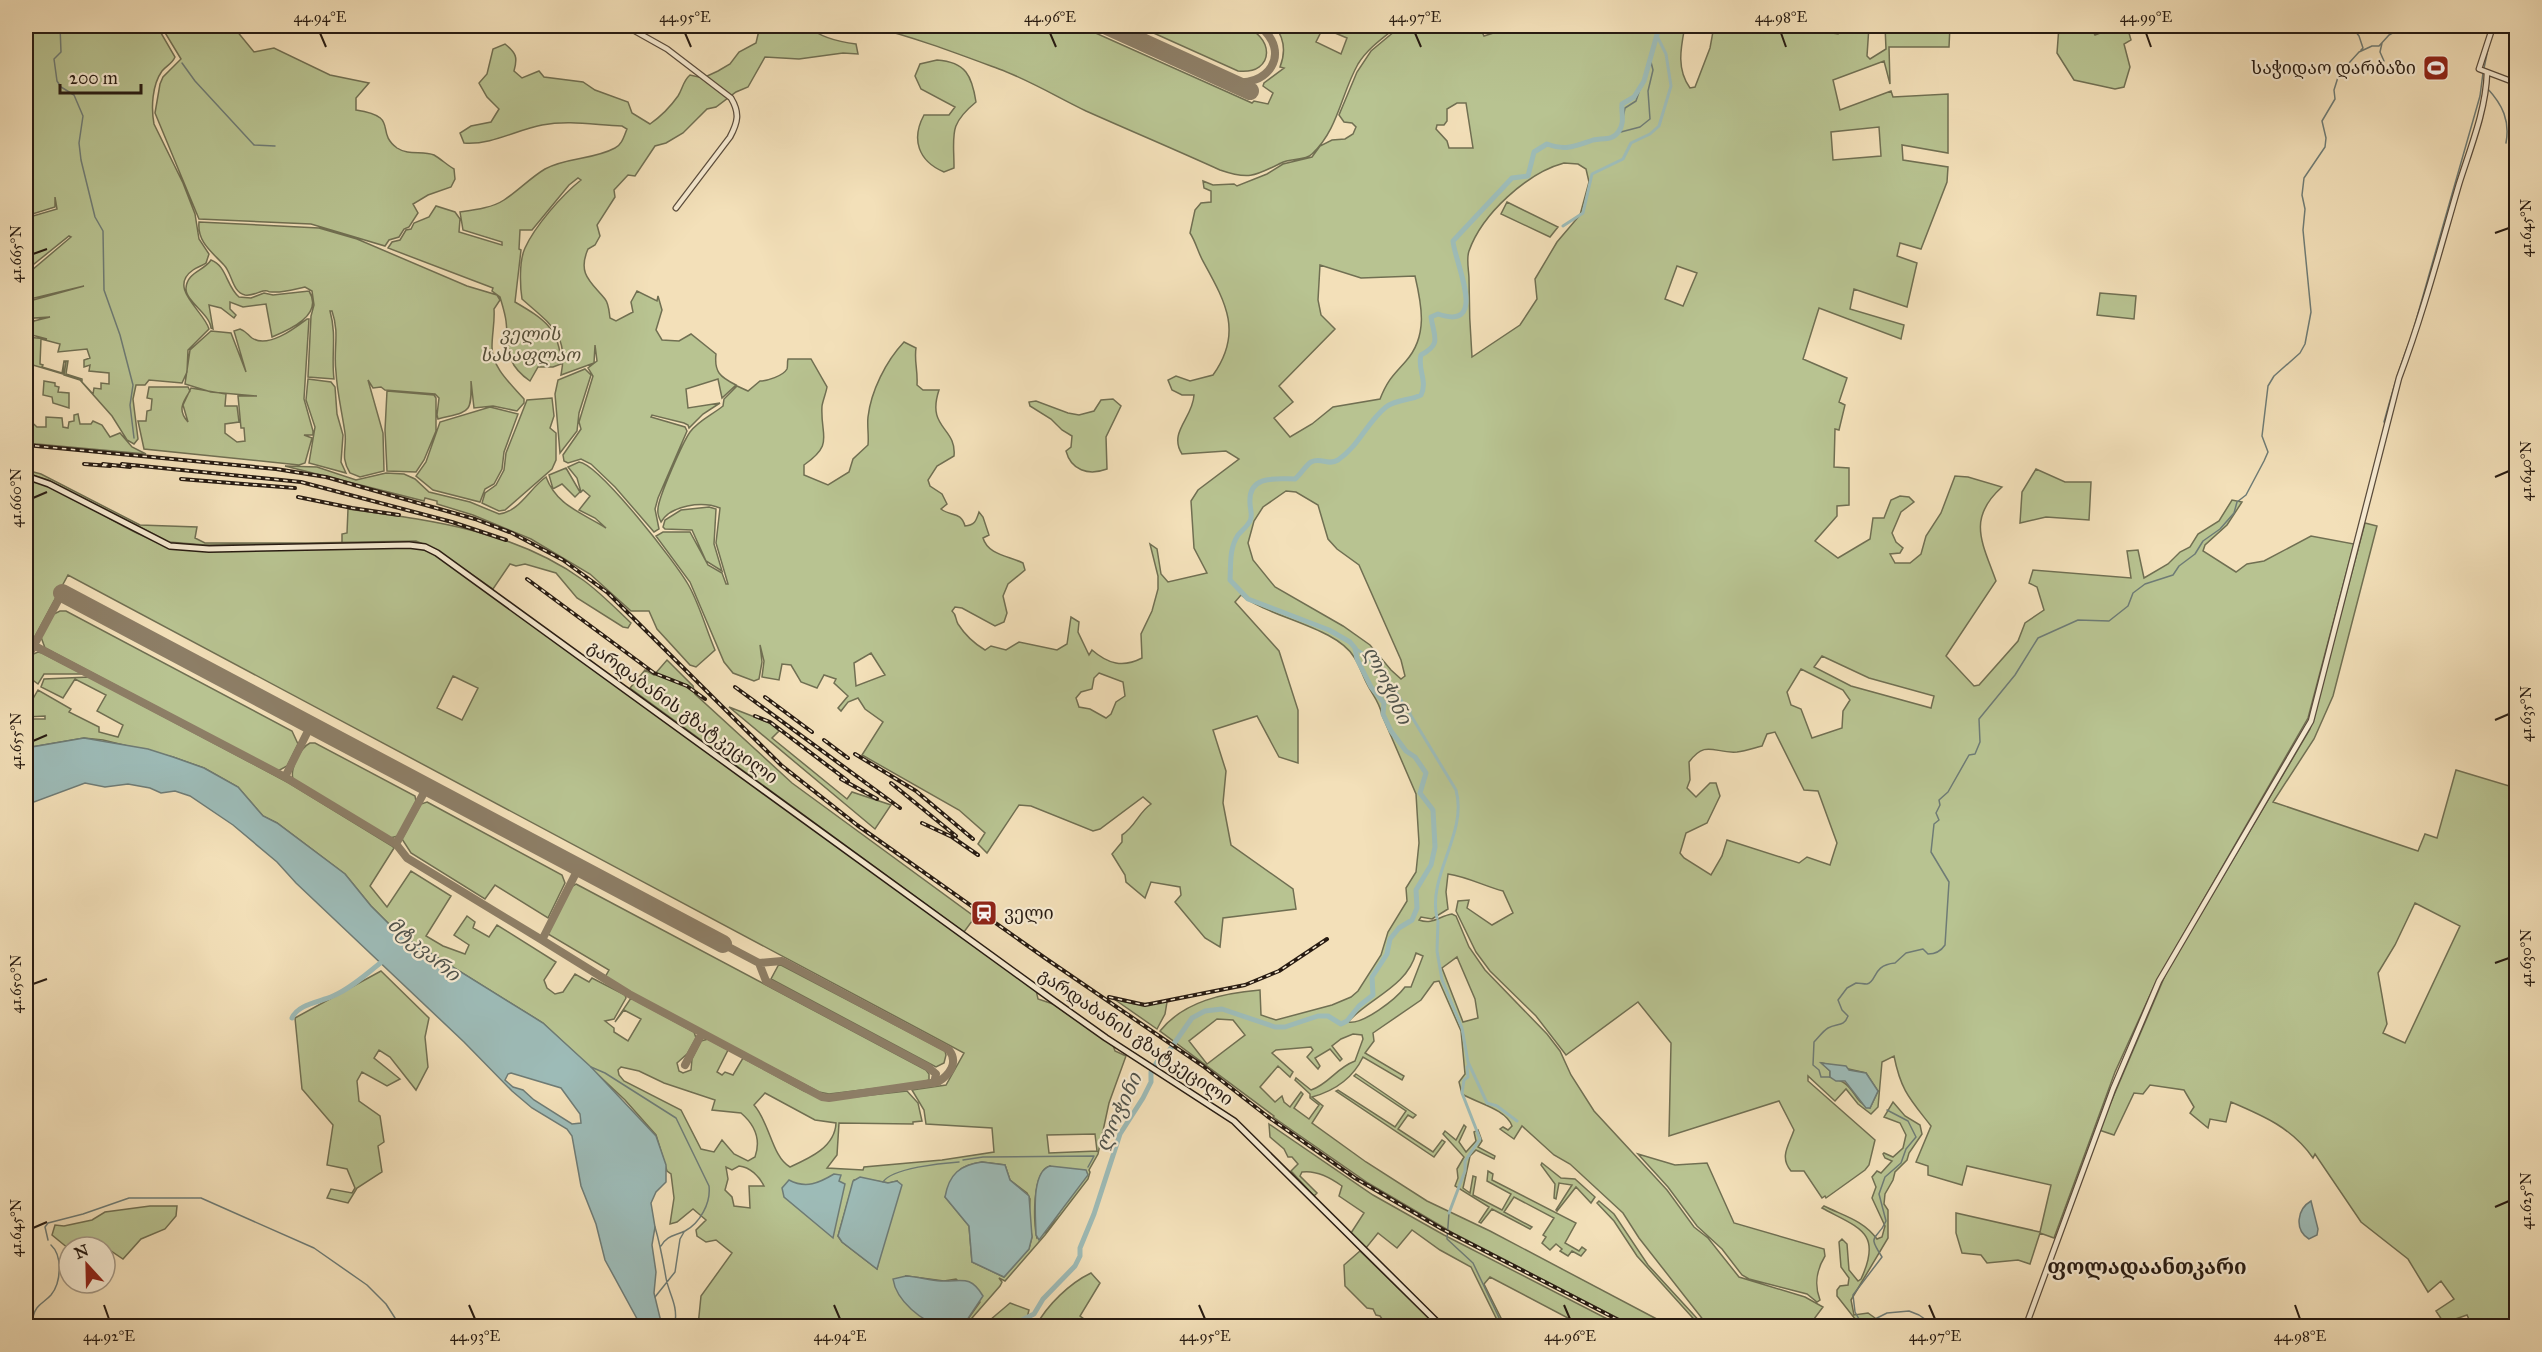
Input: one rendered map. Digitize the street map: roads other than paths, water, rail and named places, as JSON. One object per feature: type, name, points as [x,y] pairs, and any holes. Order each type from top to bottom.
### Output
[{"type":"main road","name":"გარდაბანის გზატკეცილი","points":[[26,476],[49,484],[170,546],[209,549],[425,546],[478,582],[1054,1001],[1215,1107],[1260,1146],[1441,1326]]},
{"type":"street","points":[[626,26],[667,49],[731,98],[736,108],[737,124],[730,137],[676,208]]},
{"type":"street","points":[[2493,26],[2479,69],[2517,83]]},
{"type":"street","points":[[2035,1326],[2027,1323],[2113,1089],[2159,981],[2311,721],[2399,378],[2417,330],[2469,151],[2487,85],[2487,73]]},
{"type":"water","points":[[84,738],[148,749],[204,768],[238,787],[263,816],[277,823],[345,874],[371,906],[398,933],[543,1023],[591,1067],[656,1136],[666,1165],[666,1182],[656,1192],[651,1203],[655,1227],[652,1245],[656,1272],[654,1293],[662,1326],[641,1326],[605,1260],[596,1224],[581,1186],[572,1136],[567,1129],[532,1108],[512,1091],[277,862],[233,825],[190,796],[175,791],[161,793],[150,788],[128,784],[105,787],[85,783],[26,805],[26,748]],"holes":[[[511,1073],[561,1088],[580,1114],[581,1123],[572,1124],[505,1080]]]},
{"type":"water","points":[[1821,1063],[1846,1066],[1849,1070],[1866,1073],[1878,1091],[1870,1108],[1866,1108],[1845,1081],[1836,1081],[1830,1077],[1830,1071]]},
{"type":"water","points":[[982,1162],[1005,1165],[1010,1180],[1029,1196],[1032,1237],[1029,1249],[1004,1277],[972,1262],[969,1226],[945,1197],[949,1182],[957,1172],[962,1168]]},
{"type":"water","points":[[1050,1166],[1086,1170],[1088,1175],[1039,1240],[1036,1235],[1035,1208],[1037,1186],[1039,1177]]},
{"type":"water","points":[[834,1174],[841,1175],[839,1181],[845,1184],[833,1238],[784,1197],[782,1188],[789,1180],[795,1183],[812,1184]]},
{"type":"water","points":[[860,1177],[888,1183],[897,1181],[902,1185],[877,1269],[842,1242],[838,1236],[853,1181]]},
{"type":"water","points":[[2311,1201],[2318,1229],[2317,1235],[2309,1239],[2301,1230],[2299,1220],[2303,1209]]},
{"type":"water","points":[[906,1276],[969,1282],[983,1296],[963,1326],[948,1327],[935,1324],[911,1309],[899,1295],[893,1279]]},
{"type":"waterway","points":[[60,26],[61,52],[54,59],[57,81],[61,87],[74,95],[83,116],[79,143],[81,160],[95,217],[103,231],[104,290],[120,335],[133,385],[130,405],[134,438]]},
{"type":"waterway","name":"ლოჭინი","points":[[1010,1326],[1034,1314],[1043,1299],[1075,1266],[1120,1134],[1143,1098],[1151,1082],[1151,1072],[1157,1062],[1164,1058],[1192,1018],[1205,1011],[1222,1009],[1275,1027],[1285,1027],[1318,1016],[1328,1016],[1341,1024],[1347,1021],[1359,1006],[1373,995],[1372,977],[1387,954],[1390,939],[1399,928],[1412,920],[1417,908],[1416,890],[1431,865],[1435,847],[1433,810],[1420,793],[1426,773],[1391,731],[1383,714],[1384,703],[1371,687],[1357,659],[1355,648],[1350,642],[1329,630],[1248,599],[1230,580],[1233,546],[1238,535],[1250,521],[1251,494],[1254,487],[1265,480],[1295,479],[1311,462],[1338,460],[1352,448],[1386,407],[1421,395],[1423,390],[1421,355],[1432,347],[1435,339],[1431,317],[1438,314],[1454,317],[1462,313],[1466,304],[1453,241],[1512,178],[1528,176],[1534,152],[1547,144],[1570,147],[1593,140],[1611,138],[1617,134],[1622,124],[1622,104],[1634,97],[1644,81],[1658,31],[1657,26]]},
{"type":"waterway","points":[[2351,26],[2359,36],[2363,48],[2361,50]]},
{"type":"waterway","points":[[1830,1077],[1821,1077],[1819,1070],[1813,1065],[1814,1042],[1826,1029],[1842,1023],[1848,1016],[1842,1010],[1838,1000],[1847,988],[1856,983],[1870,983],[1882,967],[1895,963],[1906,953],[1923,949],[1928,954],[1933,953],[1945,945],[1949,882],[1931,852],[1934,824],[1939,820],[1936,813],[1940,805],[1939,800],[1948,792],[1969,755],[1975,754],[1980,742],[1979,719],[2015,675],[2038,638],[2078,620],[2109,621],[2128,606],[2133,593],[2145,584],[2173,575],[2179,566],[2195,554],[2203,541],[2220,529],[2234,513],[2237,502],[2246,495],[2268,452],[2262,436],[2268,386],[2274,376],[2300,353],[2305,344],[2311,312],[2303,230],[2305,209],[2302,195],[2304,178],[2325,147],[2326,138],[2322,121],[2335,99],[2334,90],[2339,74],[2359,52],[2372,46],[2379,46],[2389,35],[2405,26]]},
{"type":"waterway","points":[[1563,226],[1583,213],[1592,174],[1623,159],[1631,143],[1650,134],[1659,126],[1671,86],[1666,54],[1657,36]]},
{"type":"waterway","points":[[2382,43],[2380,52],[2384,61]]},
{"type":"waterway","points":[[2484,68],[2488,49]]},
{"type":"waterway","points":[[1617,133],[1640,127],[1650,119],[1648,91],[1653,70],[1650,58]]},
{"type":"waterway","points":[[182,63],[195,81],[254,145],[275,146]]},
{"type":"waterway","points":[[2384,422],[2399,369],[2411,338],[2480,96],[2483,73]]},
{"type":"waterway","points":[[2487,88],[2504,114],[2507,128],[2506,143]]},
{"type":"waterway","points":[[1623,118],[1625,108],[1636,101],[1640,89]]},
{"type":"waterway","points":[[1355,648],[1378,668],[1391,684],[1406,710],[1410,710],[1410,714],[1456,790],[1457,822],[1437,886],[1435,902],[1437,918]]},
{"type":"waterway","points":[[1438,921],[1437,951],[1442,980],[1462,1028],[1468,1062],[1487,1103],[1497,1106],[1517,1121]]},
{"type":"waterway","points":[[292,1018],[304,1006],[347,989],[383,961]]},
{"type":"waterway","points":[[1449,1213],[1465,1171],[1465,1161],[1480,1139],[1462,1093],[1464,1080],[1468,1077],[1469,1064]]},
{"type":"waterway","points":[[591,1067],[605,1073],[676,1118],[709,1186],[708,1199],[700,1218],[685,1231],[663,1242],[661,1246]]},
{"type":"waterway","points":[[1887,1110],[1908,1121],[1916,1137],[1906,1149],[1901,1163],[1885,1177],[1879,1194],[1886,1221],[1874,1240],[1882,1257],[1853,1295],[1855,1312],[1859,1319],[1873,1320],[1887,1313],[1909,1311],[1935,1326]]},
{"type":"waterway","points":[[963,1160],[983,1157],[1094,1156],[1088,1167]]},
{"type":"waterway","points":[[883,1182],[888,1177],[907,1170],[959,1162]]},
{"type":"waterway","points":[[48,1240],[45,1227],[48,1223],[129,1198],[201,1198],[314,1248],[367,1285],[386,1304],[395,1318]]},
{"type":"waterway","points":[[1449,1213],[1447,1239],[1473,1263],[1503,1326]]},
{"type":"waterway","points":[[655,1227],[667,1284],[674,1305],[675,1323]]},
{"type":"waterway","points":[[655,1297],[675,1272],[680,1239],[684,1232]]},
{"type":"waterway","points":[[33,1317],[40,1304],[51,1295],[59,1277],[59,1262],[51,1245]]},
{"type":"waterway","points":[[396,1320],[400,1326]]},
{"type":"railway","points":[[26,445],[276,469],[326,477],[475,519],[512,533],[563,560],[608,593],[781,765],[857,825],[1203,1066],[1267,1116],[1355,1178],[1442,1229],[1630,1326]]},
{"type":"railway","points":[[84,464],[110,466]]},
{"type":"railway","points":[[103,464],[130,467]]},
{"type":"railway","points":[[122,464],[301,482],[452,522],[506,540]]},
{"type":"railway","points":[[181,479],[295,488]]},
{"type":"railway","points":[[298,497],[399,515]]},
{"type":"railway","points":[[527,579],[654,673],[687,686],[705,699]]},
{"type":"railway","points":[[735,687],[900,808]]},
{"type":"railway","points":[[765,697],[812,732]]},
{"type":"railway","points":[[755,716],[770,722],[848,781]]},
{"type":"railway","points":[[824,740],[848,758]]},
{"type":"railway","points":[[855,754],[916,791],[973,839]]},
{"type":"railway","points":[[841,779],[877,799]]},
{"type":"railway","points":[[891,783],[956,836]]},
{"type":"railway","points":[[922,823],[952,837],[978,855]]},
{"type":"railway","points":[[1109,997],[1145,1005],[1245,985],[1279,971],[1327,939]]},
{"type":"place","name":"საჭიდაო დარბაზი","points":[[2436,68]]},
{"type":"place","name":"ველი","points":[[984,913]]},
{"type":"district","name":"ფოლადაანთკარი","points":[[2147,1267]]},
{"type":"park label","name":"ველის სასაფლაო","points":[[530,344]]},
{"type":"water label","name":"მტკვარი","points":[[424,949]]}]
